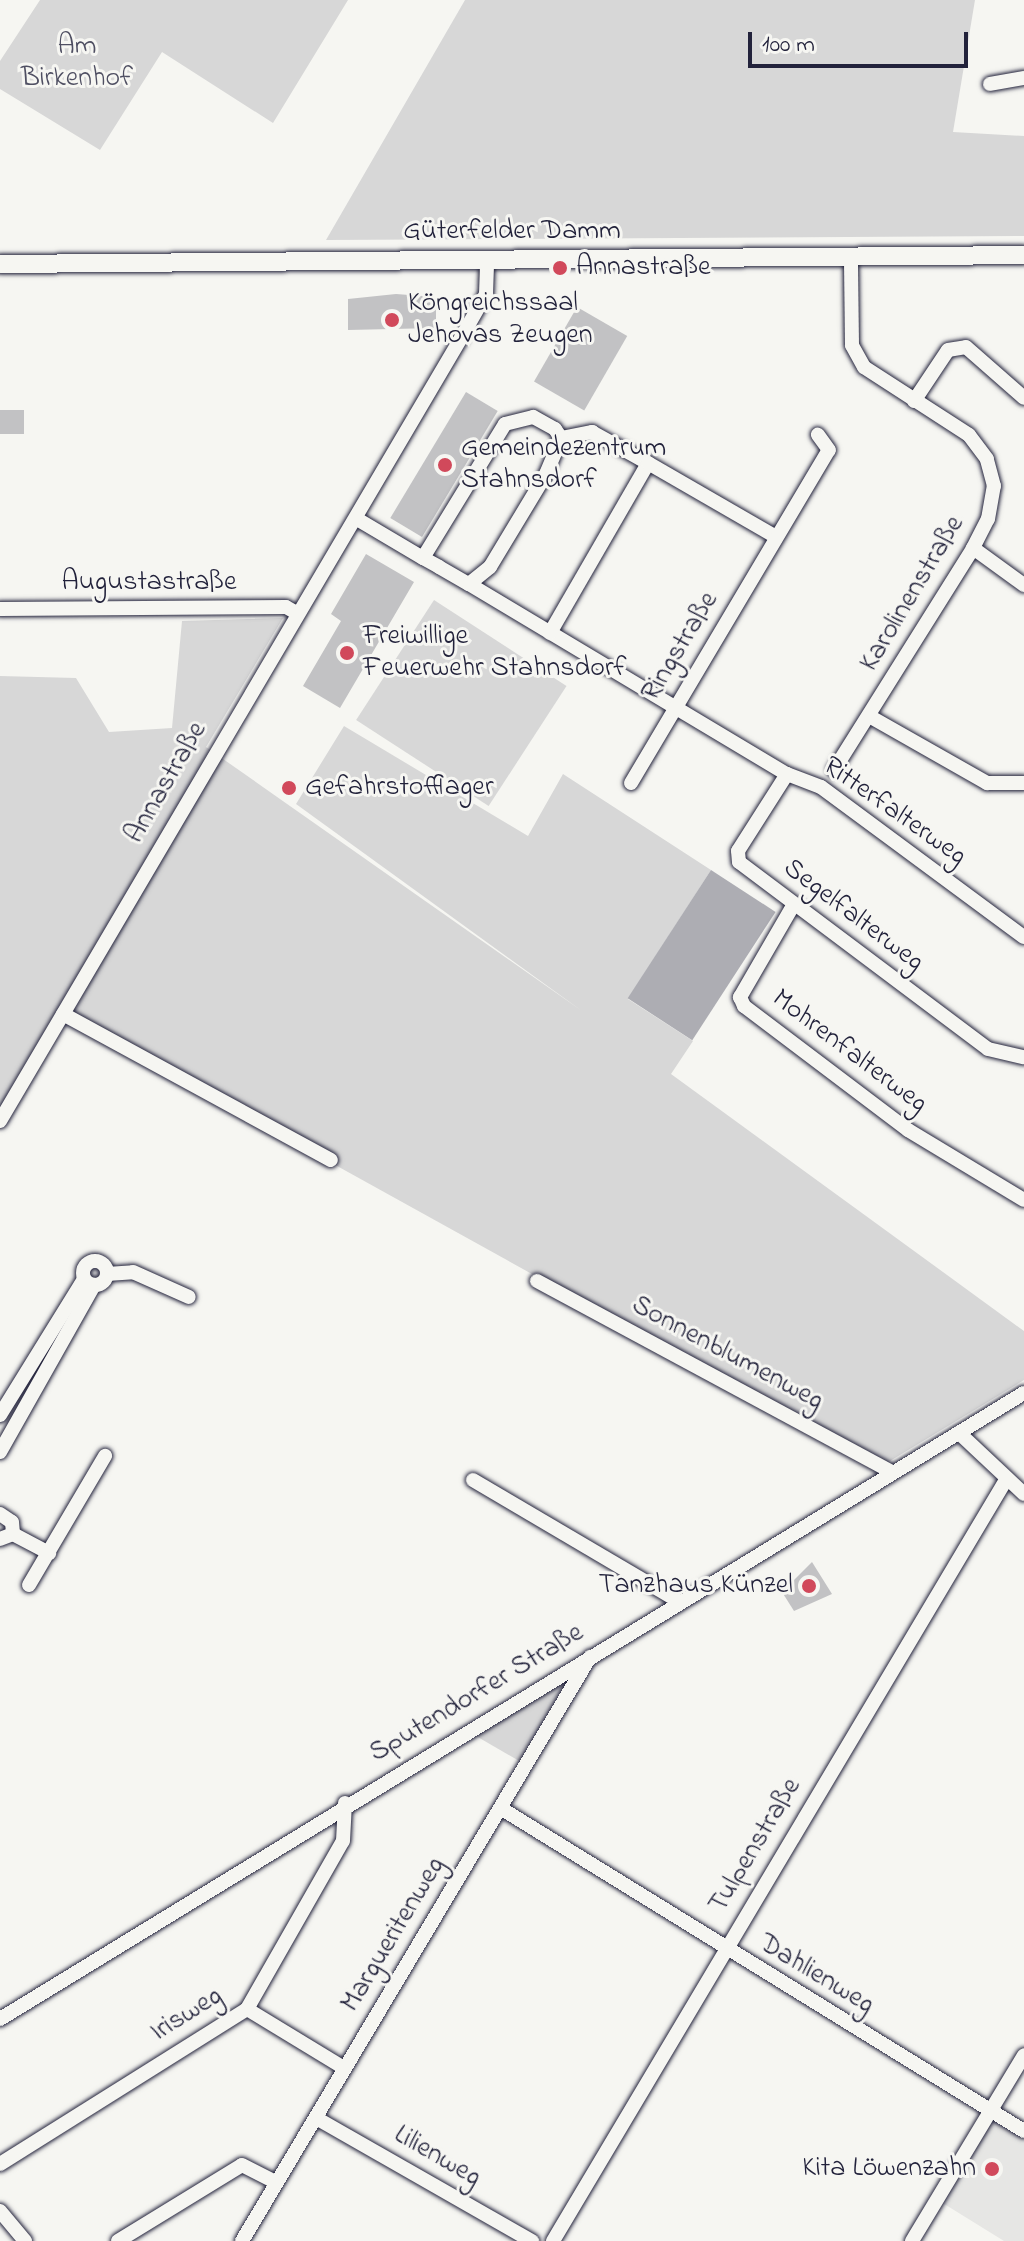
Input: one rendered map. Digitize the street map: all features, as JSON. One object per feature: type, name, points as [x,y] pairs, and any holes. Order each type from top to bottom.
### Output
[{"type":"street","points":[[990,84],[1024,78]]},
{"type":"street","name":"Güterfelder Damm","points":[[0,264],[1024,255]]},
{"type":"street","name":"Karolinenstraße","points":[[834,770],[973,548],[988,519],[994,486],[987,459],[969,435],[871,375],[852,345],[851,258]]},
{"type":"street","name":"Annastraße","points":[[0,1121],[297,613],[357,519],[486,294],[487,260]]},
{"type":"street","points":[[914,401],[948,350],[966,347],[1024,398]]},
{"type":"street","points":[[423,558],[505,424],[533,417],[561,438],[592,432],[776,537]]},
{"type":"street","name":"Ringstraße","points":[[631,783],[682,711],[776,537],[829,450],[818,435]]},
{"type":"street","points":[[469,584],[490,567],[561,438]]},
{"type":"street","points":[[550,633],[648,463]]},
{"type":"street","name":"Ritterfalterweg","points":[[357,519],[787,774],[821,787],[1024,937]]},
{"type":"street","points":[[973,548],[1024,585]]},
{"type":"street","name":"Augustastraße","points":[[0,609],[286,607],[297,613]]},
{"type":"street","points":[[869,716],[987,783],[1024,783]]},
{"type":"street","name":"Segelfalterweg","points":[[787,774],[738,851],[739,862],[988,1049],[1024,1057]]},
{"type":"street","name":"Mohrenfalterweg","points":[[794,904],[740,997],[744,1006],[908,1130],[1024,1200]]},
{"type":"street","points":[[63,1014],[331,1160]]},
{"type":"street","points":[[0,1452],[89,1282],[92,1261],[103,1264],[107,1274]]},
{"type":"street","points":[[0,1415],[89,1282],[107,1274],[133,1272],[189,1297]]},
{"type":"street","name":"Sonnenblumenweg","points":[[537,1281],[891,1472]]},
{"type":"street","name":"Sputendorfer Straße","points":[[0,2019],[345,1803],[1024,1393]]},
{"type":"street","points":[[959,1433],[1024,1494]]},
{"type":"street","points":[[29,1585],[105,1456]]},
{"type":"street","points":[[473,1480],[680,1602]]},
{"type":"street","name":"Tulpenstraße","points":[[553,2241],[1006,1480]]},
{"type":"street","points":[[0,1514],[12,1522],[7,1537],[49,1553]]},
{"type":"street","name":"Margueritenweg","points":[[242,2241],[502,1809],[590,1656]]},
{"type":"street","name":"Irisweg","points":[[0,2164],[247,2009],[343,1841],[345,1803]]},
{"type":"street","name":"Dahlienweg","points":[[502,1809],[724,1950],[1024,2131]]},
{"type":"street","points":[[247,2009],[344,2068]]},
{"type":"street","points":[[912,2241],[1024,2055]]},
{"type":"street","name":"Lilienweg","points":[[316,2118],[532,2241]]},
{"type":"street","points":[[118,2241],[242,2165],[276,2182]]},
{"type":"street","points":[[0,2211],[25,2241]]},
{"type":"shaded area","points":[[711,870],[776,912],[692,1040],[628,998]]},
{"type":"shaded area","name":"Kita Löwenzahn","points":[[992,2118],[1024,2137],[1024,2241],[1004,2241],[941,2202]]},
{"type":"green space","name":"Am Birkenhof","points":[[40,0],[348,0],[273,123],[162,52],[100,150],[0,89],[0,61]]},
{"type":"green space","points":[[465,0],[975,0],[953,132],[1024,136],[1024,236],[326,240]]},
{"type":"green space","points":[[434,600],[567,686],[489,806],[356,720]]},
{"type":"green space","points":[[283,618],[206,747],[582,1011],[296,804],[344,726],[528,836],[563,774],[711,870],[628,999],[693,1041],[671,1074],[1024,1331],[1024,1380],[880,1467],[63,1014],[0,1121],[0,676],[76,678],[109,732],[172,728],[182,621]]},
{"type":"green space","points":[[562,1682],[566,1687],[521,1762],[476,1736]]},
{"type":"building","name":"Köngreichssaal Jehovas Zeugen","points":[[396,294],[436,297],[436,328],[348,330],[348,299]]},
{"type":"building","points":[[577,307],[627,336],[584,410],[534,381]]},
{"type":"building","name":"Gemeindezentrum Stahnsdorf","points":[[466,392],[498,411],[422,537],[390,518]]},
{"type":"building","points":[[0,410],[24,410],[24,434],[0,434]]},
{"type":"building","name":"Freiwillige Feuerwehr Stahnsdorf","points":[[366,554],[414,582],[340,708],[303,686],[341,621],[331,614]]},
{"type":"building","name":"Tanzhaus Künzel","points":[[812,1562],[832,1594],[794,1611],[782,1592]]},
{"type":"place","name":"Annastraße","points":[[560,268]]},
{"type":"place","name":"Köngreichssaal Jehovas Zeugen","points":[[392,320]]},
{"type":"place","name":"Gemeindezentrum Stahnsdorf","points":[[445,465]]},
{"type":"place","name":"Freiwillige Feuerwehr Stahnsdorf","points":[[347,653]]},
{"type":"place","name":"Gefahrstofflager","points":[[289,788]]},
{"type":"place","name":"Tanzhaus Künzel","points":[[809,1586]]},
{"type":"place","name":"Kita Löwenzahn","points":[[992,2169]]}]
